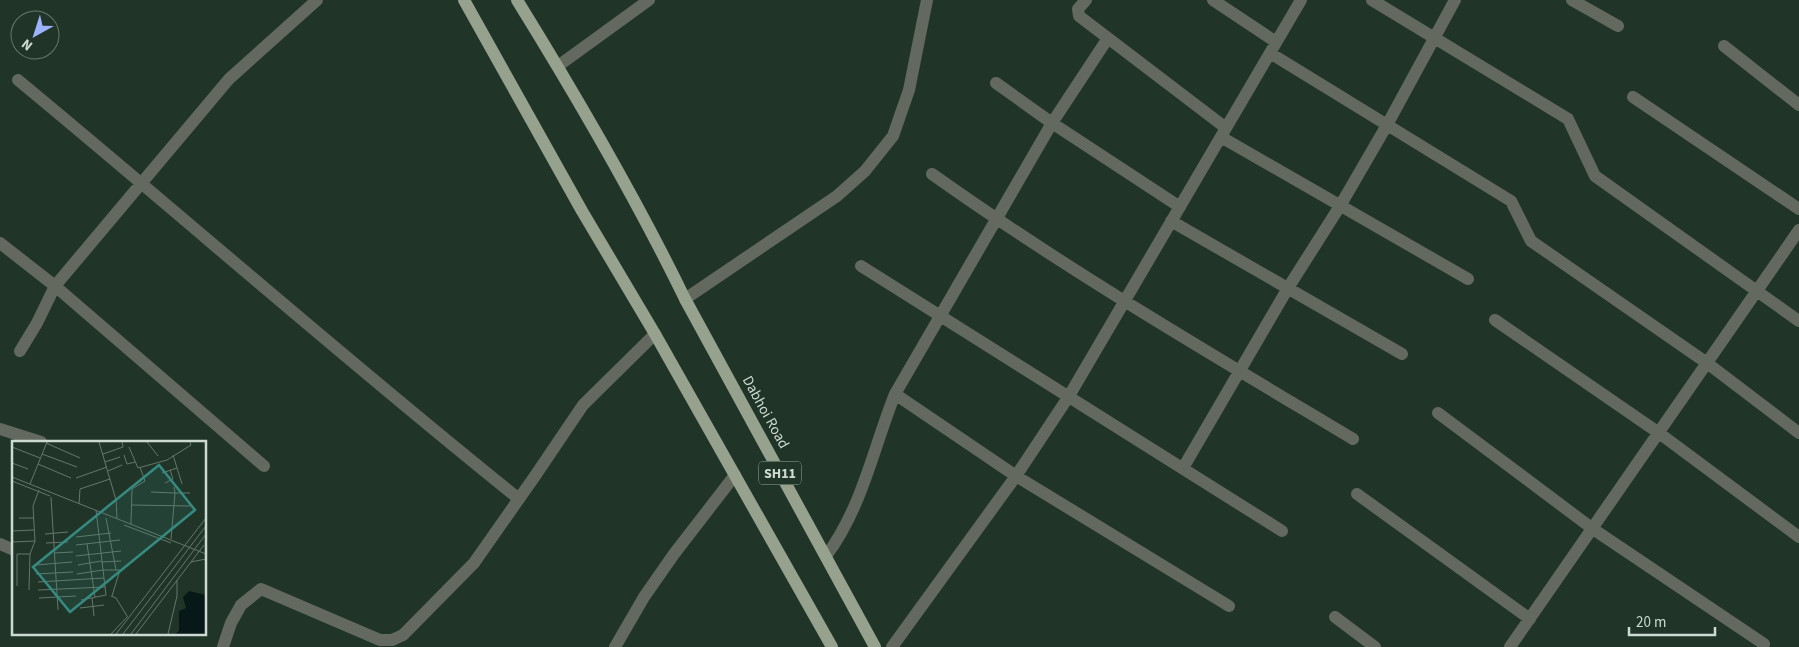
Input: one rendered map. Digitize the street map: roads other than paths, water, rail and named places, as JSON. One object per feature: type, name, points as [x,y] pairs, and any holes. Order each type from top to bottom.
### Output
[{"type":"main road","name":"SH11","points":[[464,0],[582,211],[655,334],[832,647]]},
{"type":"main road","name":"SH11","points":[[517,0],[558,66],[656,240],[685,299]]},
{"type":"main road","name":"Dabhoi Road","points":[[685,299],[875,647]]},
{"type":"street","points":[[20,352],[55,286],[142,182],[229,79],[317,0]]},
{"type":"street","points":[[558,66],[649,0]]},
{"type":"street","points":[[685,299],[837,196],[865,171],[882,150],[893,136],[909,90],[927,0]]},
{"type":"street","points":[[1086,0],[1078,9],[1079,16],[1224,133],[1340,206],[1468,279]]},
{"type":"street","points":[[1213,0],[1273,48],[1387,125],[1511,201],[1531,241],[1707,363],[1799,433]]},
{"type":"street","points":[[892,647],[1016,476],[1069,396],[1302,0]]},
{"type":"street","points":[[1372,0],[1568,119],[1595,176],[1799,321]]},
{"type":"street","points":[[1183,468],[1288,288],[1340,206],[1387,125],[1455,0]]},
{"type":"street","points":[[1572,0],[1618,26]]},
{"type":"street","points":[[826,556],[840,537],[853,512],[895,394],[1052,123],[1108,38]]},
{"type":"street","points":[[1724,46],[1799,105]]},
{"type":"street","points":[[18,80],[142,182],[419,419],[519,499]]},
{"type":"street","points":[[996,83],[1052,123],[1180,207]]},
{"type":"street","points":[[1633,97],[1799,209]]},
{"type":"street","points":[[932,174],[997,220],[1124,301],[1353,439]]},
{"type":"street","points":[[1172,221],[1402,354]]},
{"type":"street","points":[[1510,647],[1799,230]]},
{"type":"street","points":[[0,243],[55,286],[264,466]]},
{"type":"street","points":[[861,266],[1282,531]]},
{"type":"street","points":[[1495,320],[1659,433],[1799,537]]},
{"type":"street","points":[[223,647],[231,623],[240,605],[261,589],[380,640],[392,640],[403,635],[474,563],[583,405],[655,334]]},
{"type":"street","points":[[895,394],[1016,476],[1229,606]]},
{"type":"street","points":[[1438,413],[1593,529],[1764,644]]},
{"type":"street","points":[[0,429],[38,441]]},
{"type":"street","points":[[615,647],[644,598],[674,554],[735,475]]},
{"type":"street","points":[[1357,494],[1530,619]]},
{"type":"street","points":[[0,544],[12,549]]},
{"type":"street","points":[[1335,617],[1375,647]]}]
